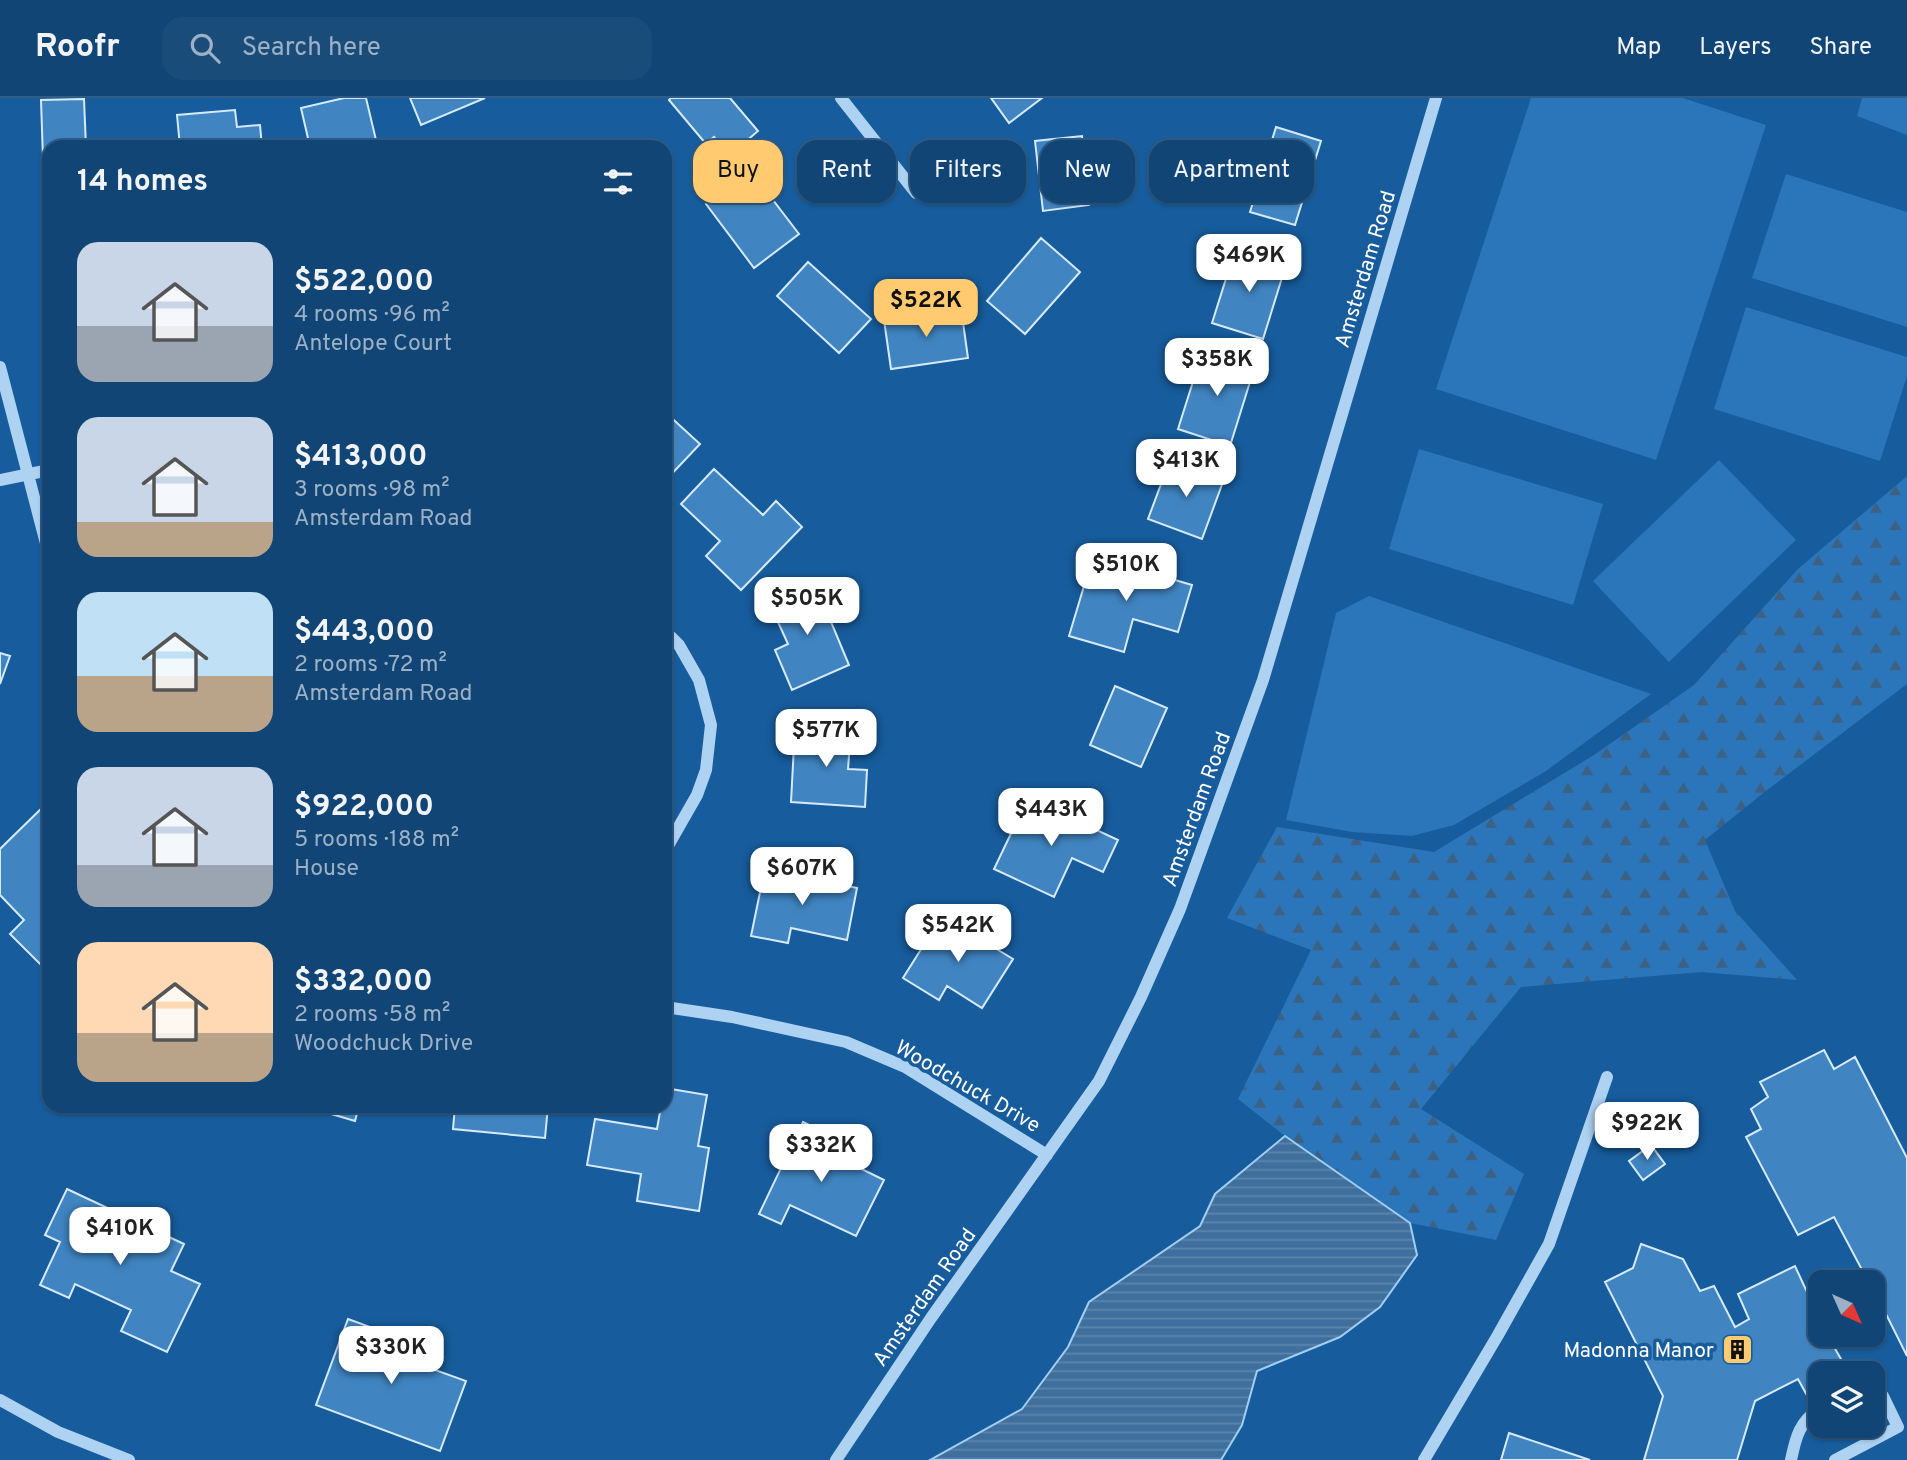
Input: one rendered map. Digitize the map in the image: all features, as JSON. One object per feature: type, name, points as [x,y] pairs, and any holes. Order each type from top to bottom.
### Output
[{"type":"street","points":[[841,98],[910,185]]},
{"type":"street","name":"Amsterdam Road","points":[[836,1460],[931,1318],[1099,1081],[1141,997],[1180,909],[1263,680],[1436,98]]},
{"type":"street","points":[[0,367],[42,528]]},
{"type":"street","points":[[0,480],[42,471]]},
{"type":"street","points":[[672,638],[679,645],[699,680],[711,725],[706,770],[697,795],[672,839]]},
{"type":"street","name":"Woodchuck Drive","points":[[672,1008],[732,1017],[846,1042],[905,1067],[1047,1155]]},
{"type":"street","points":[[1424,1460],[1549,1244],[1607,1077]]},
{"type":"street","points":[[0,1400],[58,1432],[129,1460]]},
{"type":"street","points":[[1885,1402],[1898,1427],[1885,1434]]},
{"type":"street","points":[[1791,1460],[1796,1435],[1808,1418]]},
{"type":"street","points":[[1835,1460],[1877,1438]]},
{"type":"green space","points":[[1531,98],[1683,98],[1766,125],[1656,460],[1436,389]]},
{"type":"green space","points":[[1862,98],[1907,98],[1907,135],[1857,116]]},
{"type":"green space","points":[[1786,174],[1907,212],[1907,327],[1752,278]]},
{"type":"green space","points":[[1746,307],[1907,357],[1907,376],[1880,461],[1714,409]]},
{"type":"green space","points":[[1419,449],[1603,504],[1573,605],[1389,549]]},
{"type":"green space","points":[[1719,460],[1796,540],[1669,662],[1593,581]]},
{"type":"green space","points":[[1907,476],[1907,684],[1705,840],[1735,911],[1797,980],[1702,972],[1521,987],[1421,1109],[1524,1174],[1496,1240],[1410,1223],[1285,1136],[1238,1099],[1311,950],[1227,918],[1277,827],[1434,852],[1594,755],[1694,685],[1798,569]]},
{"type":"green space","points":[[1369,596],[1651,694],[1546,771],[1454,825],[1412,836],[1352,832],[1286,820],[1336,613]]},
{"type":"shaded area","points":[[1285,1136],[1410,1223],[1417,1255],[1380,1307],[1340,1337],[1257,1371],[1242,1425],[1221,1460],[930,1460],[1022,1409],[1068,1347],[1089,1302],[1200,1226],[1215,1194]]},
{"type":"building","points":[[344,98],[366,98],[376,140],[308,140],[301,108]]},
{"type":"building","points":[[410,98],[485,98],[421,125]]},
{"type":"building","points":[[730,98],[758,131],[748,140],[717,140],[714,137],[703,140],[669,100]]},
{"type":"building","points":[[991,98],[1042,98],[1009,123]]},
{"type":"building","points":[[84,99],[86,140],[42,140],[41,100]]},
{"type":"building","points":[[235,110],[237,127],[260,125],[261,140],[179,140],[177,115]]},
{"type":"building","points":[[1276,127],[1321,141],[1314,164],[1314,140],[1272,140]]},
{"type":"building","points":[[1082,136],[1082,140],[1044,140]]},
{"type":"building","points":[[1040,140],[1040,185],[1035,141]]},
{"type":"building","points":[[775,203],[799,234],[754,268],[706,204]]},
{"type":"building","points":[[1042,203],[1089,203],[1089,205],[1043,211]]},
{"type":"building","points":[[1253,203],[1302,203],[1295,225],[1250,212]]},
{"type":"building","points":[[1041,238],[1080,272],[1025,334],[987,301]]},
{"type":"building","points":[[1235,250],[1286,265],[1263,339],[1212,323]]},
{"type":"building","points":[[808,262],[871,319],[839,353],[777,296]]},
{"type":"building","points":[[961,308],[968,358],[891,369],[884,320]]},
{"type":"building","points":[[1203,350],[1255,366],[1230,446],[1178,429]]},
{"type":"building","points":[[672,418],[700,444],[672,474]]},
{"type":"building","points":[[1170,460],[1224,479],[1202,539],[1148,519]]},
{"type":"building","points":[[714,469],[763,515],[776,501],[802,527],[741,590],[706,556],[720,541],[681,504]]},
{"type":"building","points":[[1093,556],[1192,585],[1178,632],[1133,619],[1124,652],[1069,636]]},
{"type":"building","points":[[814,581],[849,665],[792,690],[775,650],[788,644],[768,600]]},
{"type":"building","points":[[0,653],[10,656],[0,684]]},
{"type":"building","points":[[1115,686],[1167,708],[1141,767],[1090,745]]},
{"type":"building","points":[[795,726],[851,729],[848,769],[867,770],[865,807],[791,802]]},
{"type":"building","points":[[1028,798],[1118,840],[1103,872],[1072,858],[1054,897],[994,869]]},
{"type":"building","points":[[42,808],[40,964],[10,934],[24,920],[0,895],[0,849]]},
{"type":"building","points":[[765,868],[857,888],[847,940],[791,928],[788,943],[751,936]]},
{"type":"building","points":[[942,916],[1013,959],[982,1008],[947,986],[939,1000],[903,978]]},
{"type":"building","points":[[1824,1050],[1834,1069],[1855,1057],[1907,1158],[1907,1356],[1885,1312],[1885,1270],[1862,1270],[1834,1217],[1798,1235],[1746,1137],[1761,1129],[1751,1109],[1768,1097],[1760,1082]]},
{"type":"building","points":[[672,1089],[707,1095],[698,1146],[709,1148],[699,1211],[637,1201],[641,1174],[587,1165],[595,1119],[657,1129],[660,1113],[672,1113]]},
{"type":"building","points":[[328,1113],[357,1113],[355,1121]]},
{"type":"building","points":[[454,1113],[547,1113],[545,1138],[453,1129]]},
{"type":"building","points":[[803,1122],[836,1138],[829,1153],[884,1180],[856,1236],[790,1205],[781,1224],[759,1214]]},
{"type":"building","points":[[1651,1145],[1665,1164],[1643,1180],[1629,1161]]},
{"type":"building","points":[[67,1189],[184,1244],[171,1271],[200,1284],[167,1352],[121,1331],[131,1310],[75,1284],[69,1298],[40,1285],[60,1242],[45,1235]]},
{"type":"building","name":"Madonna Manor","points":[[1641,1244],[1683,1259],[1700,1291],[1714,1286],[1735,1327],[1749,1319],[1738,1294],[1795,1266],[1808,1294],[1808,1348],[1835,1348],[1841,1359],[1808,1361],[1808,1397],[1798,1379],[1755,1401],[1737,1460],[1644,1460],[1663,1396],[1605,1282],[1633,1268]]},
{"type":"building","points":[[348,1319],[441,1353],[435,1370],[466,1381],[440,1451],[316,1405]]},
{"type":"building","points":[[1509,1433],[1590,1460],[1501,1460]]},
{"type":"place","name":"Madonna Manor","points":[[1737,1350]]}]
